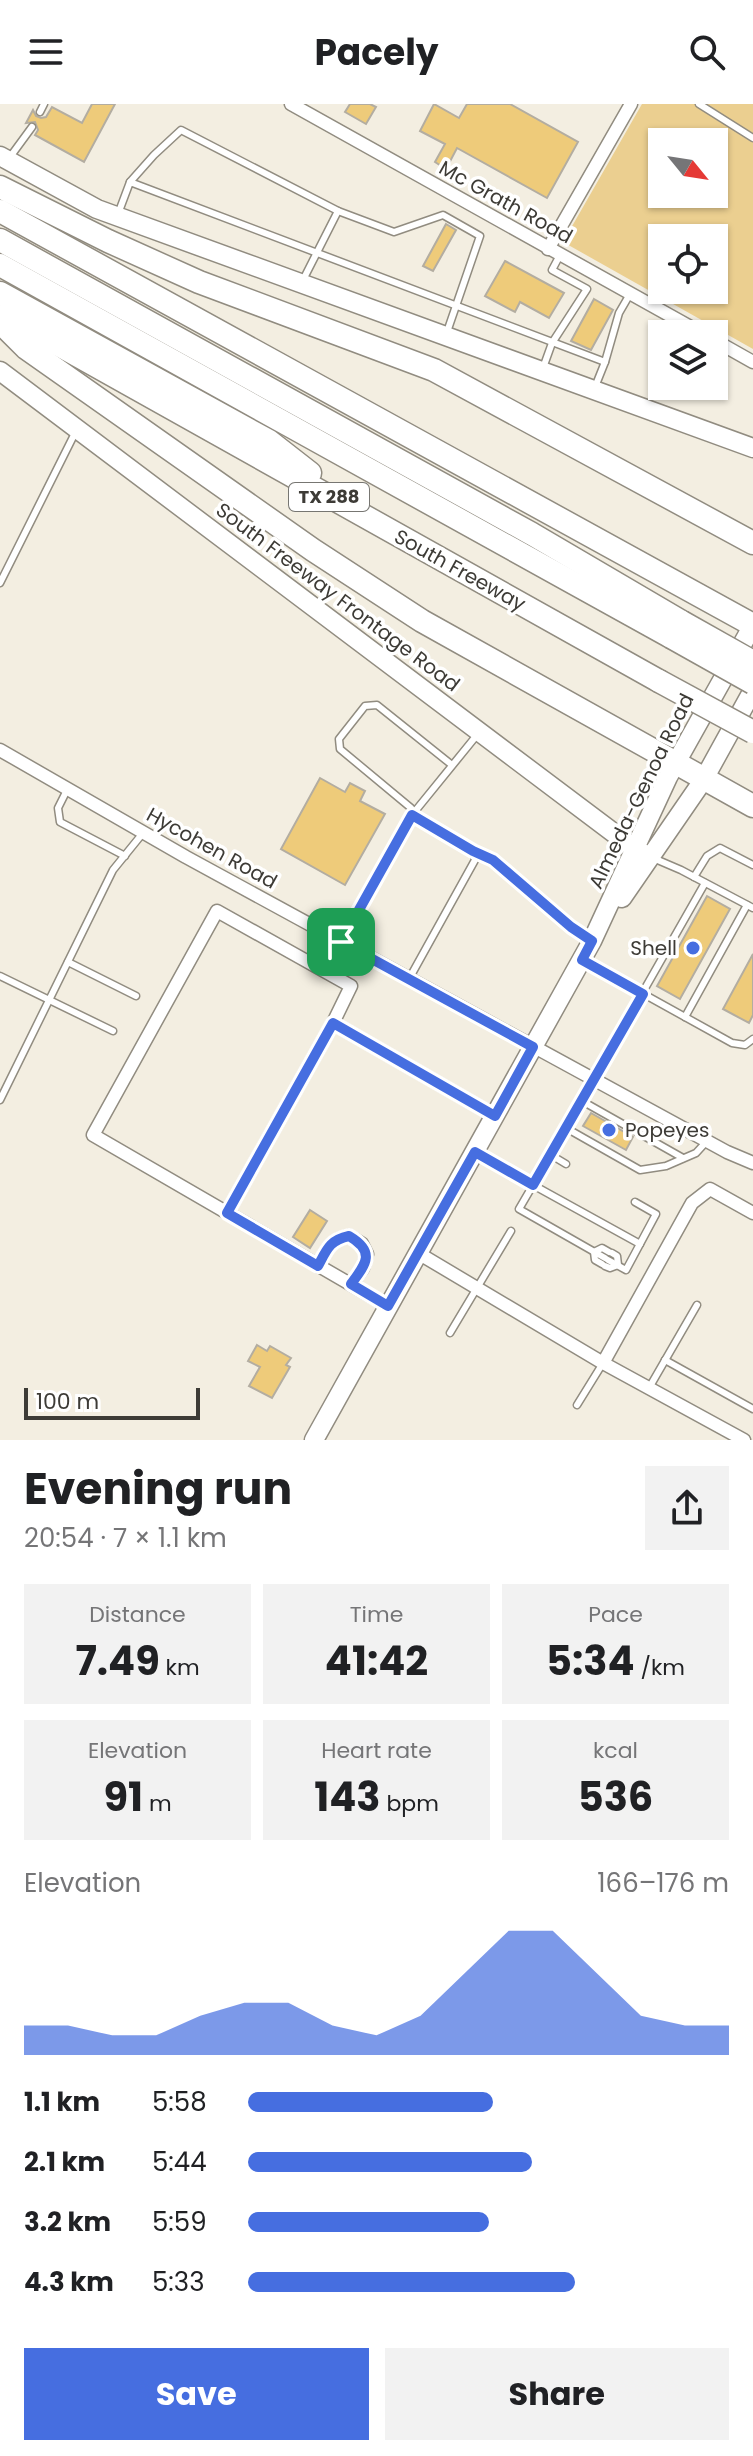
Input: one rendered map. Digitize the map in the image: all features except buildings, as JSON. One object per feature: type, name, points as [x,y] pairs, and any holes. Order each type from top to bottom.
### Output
[{"type":"highway","points":[[0,187],[187,276],[434,370],[753,543]]},
{"type":"highway","points":[[0,211],[753,625]]},
{"type":"highway","points":[[0,240],[518,526],[753,683]]},
{"type":"highway","points":[[0,265],[676,629],[753,662]]},
{"type":"highway","points":[[0,293],[269,441],[374,521]]},
{"type":"highway","name":"South Freeway","points":[[0,313],[753,732]]},
{"type":"highway","points":[[0,322],[26,348],[347,574],[422,621],[753,806]]},
{"type":"highway","points":[[253,380],[480,475]]},
{"type":"main road","points":[[4,158],[64,192],[117,216],[753,448]]},
{"type":"main road","name":"South Freeway Frontage Road","points":[[0,371],[642,853]]},
{"type":"main road","name":"Almeda-Genoa Road","points":[[314,1440],[642,853],[676,763],[753,625]]},
{"type":"main road","name":"Almeda-Genoa Road","points":[[642,853],[704,779],[753,690]]},
{"type":"street","name":"Mc Grath Road","points":[[291,104],[677,320]]},
{"type":"street","points":[[554,252],[631,104]]},
{"type":"street","points":[[728,348],[753,362]]},
{"type":"street","name":"Hycohen Road","points":[[0,750],[341,942],[753,1163]]},
{"type":"street","points":[[227,1213],[351,986],[217,911],[93,1135],[318,1266],[388,1306]]},
{"type":"street","points":[[333,1023],[495,1116]]},
{"type":"street","points":[[603,1363],[692,1203],[710,1189],[752,1209]]},
{"type":"street","points":[[318,1266],[336,1239],[349,1236],[362,1244],[367,1254],[363,1268],[351,1284]]},
{"type":"street","points":[[418,1253],[603,1363],[744,1440]]},
{"type":"lane","points":[[40,112],[44,104]]},
{"type":"lane","points":[[699,104],[753,138]]},
{"type":"lane","points":[[4,158],[32,127]]},
{"type":"lane","points":[[117,216],[130,182],[181,130],[338,211],[394,232],[443,215],[480,236],[446,336]]},
{"type":"lane","points":[[130,182],[605,362]]},
{"type":"lane","points":[[302,283],[338,211]]},
{"type":"lane","points":[[542,372],[552,343],[587,289],[552,270],[554,252]]},
{"type":"lane","points":[[594,391],[619,313],[630,294]]},
{"type":"lane","points":[[0,583],[78,428]]},
{"type":"lane","points":[[412,815],[411,808],[340,749],[339,739],[365,706],[377,705],[452,765]]},
{"type":"lane","points":[[341,942],[412,815],[479,732]]},
{"type":"lane","points":[[67,790],[58,808],[60,822],[125,856]]},
{"type":"lane","points":[[412,815],[493,860],[571,927],[593,938]]},
{"type":"lane","points":[[0,1100],[113,870],[143,833]]},
{"type":"lane","points":[[694,877],[707,856],[720,848],[753,865]]},
{"type":"lane","points":[[409,979],[475,860],[473,851]]},
{"type":"lane","points":[[642,853],[750,906],[685,1017]]},
{"type":"lane","points":[[635,1202],[656,1214],[626,1270],[519,1209],[705,883]]},
{"type":"lane","points":[[582,960],[732,1043],[745,1045],[753,1039]]},
{"type":"lane","points":[[68,962],[136,996]]},
{"type":"lane","points":[[0,976],[113,1031]]},
{"type":"lane","points":[[582,1101],[683,1158]]},
{"type":"lane","points":[[566,1128],[640,1170],[666,1166],[696,1153],[707,1140]]},
{"type":"lane","points":[[475,1152],[640,1244]]},
{"type":"lane","points":[[551,1155],[566,1164]]},
{"type":"lane","points":[[450,1333],[511,1231]]},
{"type":"lane","points":[[649,1388],[697,1305]]},
{"type":"lane","points":[[665,1360],[753,1409]]},
{"type":"lane","points":[[577,1405],[603,1363]]},
{"type":"shaded area","points":[[642,104],[753,104],[753,349],[728,335],[728,320],[702,320],[673,304],[728,304],[728,224],[648,224],[648,290],[563,242]]},
{"type":"place","name":"Shell","points":[[693,948]]},
{"type":"place","name":"Popeyes","points":[[609,1130]]},
{"type":"route","points":[[412,815],[493,860],[571,927],[592,941],[582,960],[643,994],[533,1185],[475,1152],[388,1306],[351,1284],[363,1268],[367,1254],[362,1244],[349,1236],[336,1239],[318,1266],[227,1213],[333,1023],[495,1116],[533,1047],[341,942],[412,815]]}]
